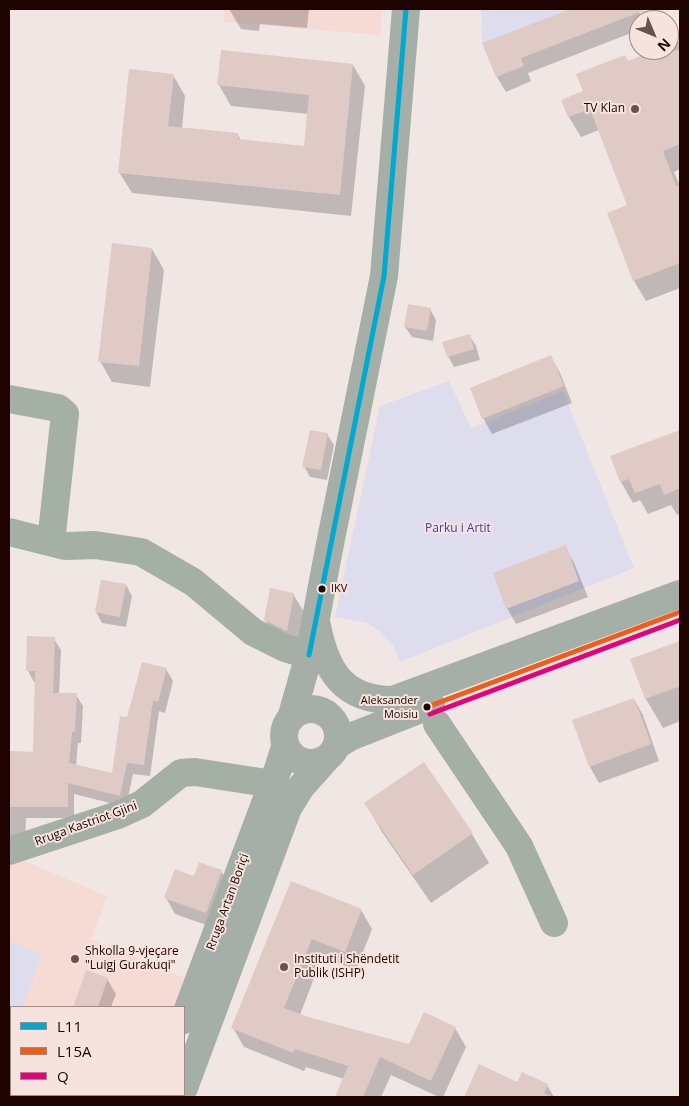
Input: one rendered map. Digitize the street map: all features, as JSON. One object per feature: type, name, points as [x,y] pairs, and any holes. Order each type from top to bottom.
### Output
[{"type":"main road","points":[[406,9],[384,276],[309,654],[292,715],[285,724],[283,736],[285,746],[291,756],[300,762],[318,763],[330,734],[353,716],[680,594]]},
{"type":"main road","points":[[292,715],[302,710],[314,709],[330,734],[350,737],[680,612]]},
{"type":"main road","points":[[316,618],[319,637],[327,661],[344,684],[362,696],[393,700]]},
{"type":"main road","points":[[309,654],[330,734]]},
{"type":"main road","name":"Rruga Artan Boriçi","points":[[185,1085],[294,796],[330,734]]},
{"type":"main road","name":"Rruga Artan Boriçi","points":[[185,1017],[273,784],[285,746]]},
{"type":"street","points":[[9,399],[58,408],[65,414],[51,542]]},
{"type":"street","points":[[9,532],[65,546],[95,545],[141,552],[193,582],[253,632],[285,648],[309,654]]},
{"type":"street","points":[[437,724],[519,846],[554,924]]},
{"type":"street","name":"Rruga Kastriot Gjini","points":[[9,851],[118,815],[142,804],[181,773],[195,772],[273,784]]},
{"type":"shaded area","points":[[225,9],[382,9],[380,35],[223,22]]},
{"type":"shaded area","name":"Shkolla 9-vjeçare \"Luigj Gurakuqi\"","points":[[15,857],[107,896],[91,939],[190,980],[179,1006],[10,1006],[10,1096],[143,1097],[9,1097],[9,860]]},
{"type":"green space","points":[[481,9],[570,9],[482,43]]},
{"type":"green space","points":[[636,9],[660,9],[658,10]]},
{"type":"green space","name":"Parku i Artit","points":[[449,381],[471,428],[563,391],[634,568],[400,662],[394,646],[379,631],[367,623],[335,617],[380,406]]},
{"type":"green space","points":[[9,941],[42,954],[22,1006],[10,1006],[9,1016]]},
{"type":"building","points":[[570,9],[645,10],[629,10],[629,16],[521,58],[524,66],[496,77],[482,43]]},
{"type":"building","points":[[221,50],[353,64],[340,195],[118,173],[129,69],[174,74],[168,126],[238,133],[238,139],[304,146],[309,95],[217,85]]},
{"type":"building","points":[[680,50],[680,144],[663,151],[676,186],[680,185],[680,263],[633,281],[607,213],[627,205],[590,109],[568,117],[561,100],[583,91],[576,74],[625,55],[628,61],[679,60]]},
{"type":"building","points":[[112,243],[152,248],[139,366],[98,362]]},
{"type":"building","points":[[408,304],[431,308],[427,331],[404,327]]},
{"type":"building","points":[[470,334],[474,349],[447,357],[442,342]]},
{"type":"building","points":[[551,355],[564,386],[482,419],[470,388]]},
{"type":"building","points":[[310,430],[328,433],[321,470],[302,467]]},
{"type":"building","points":[[680,430],[680,488],[664,495],[660,484],[635,493],[629,479],[620,482],[610,456]]},
{"type":"building","points":[[566,545],[579,581],[506,609],[493,573]]},
{"type":"building","points":[[101,580],[126,584],[120,617],[95,612]]},
{"type":"building","points":[[270,588],[294,593],[287,631],[264,620]]},
{"type":"building","points":[[27,636],[55,637],[53,693],[77,693],[75,732],[72,732],[69,763],[112,773],[120,716],[127,717],[142,662],[167,668],[158,702],[153,700],[144,765],[127,763],[120,796],[68,783],[68,807],[9,807],[9,751],[33,752],[35,671],[26,671]]},
{"type":"building","points":[[680,641],[680,686],[645,699],[630,659]]},
{"type":"building","points":[[634,698],[651,744],[589,767],[572,720]]},
{"type":"building","points":[[424,762],[473,833],[413,875],[364,803]]},
{"type":"building","points":[[199,862],[222,870],[206,913],[164,898],[175,869],[194,876]]},
{"type":"building","points":[[291,881],[362,909],[345,952],[312,939],[284,1008],[308,1017],[409,1044],[424,1012],[456,1027],[431,1081],[380,1057],[363,1097],[335,1097],[348,1066],[295,1049],[293,1053],[231,1028]]},
{"type":"building","points":[[86,970],[108,978],[98,1006],[73,1006]]},
{"type":"building","points":[[479,1064],[517,1082],[522,1072],[548,1084],[544,1093],[552,1097],[464,1097]]},
{"type":"transit line","name":"L11","points":[[309,655],[384,276],[406,9]]},
{"type":"transit line","name":"L15A","points":[[427,707],[680,612]]},
{"type":"transit line","name":"Q","points":[[430,714],[680,620]]},
{"type":"place","name":"TV Klan","points":[[635,109]]},
{"type":"place","name":"IKV","points":[[322,589]]},
{"type":"place","name":"Aleksander Moisiu","points":[[427,707]]},
{"type":"place","name":"Shkolla 9-vjeçare \"Luigj Gurakuqi\"","points":[[75,959]]},
{"type":"place","name":"Instituti i Shëndetit Publik (ISHP)","points":[[284,967]]}]
